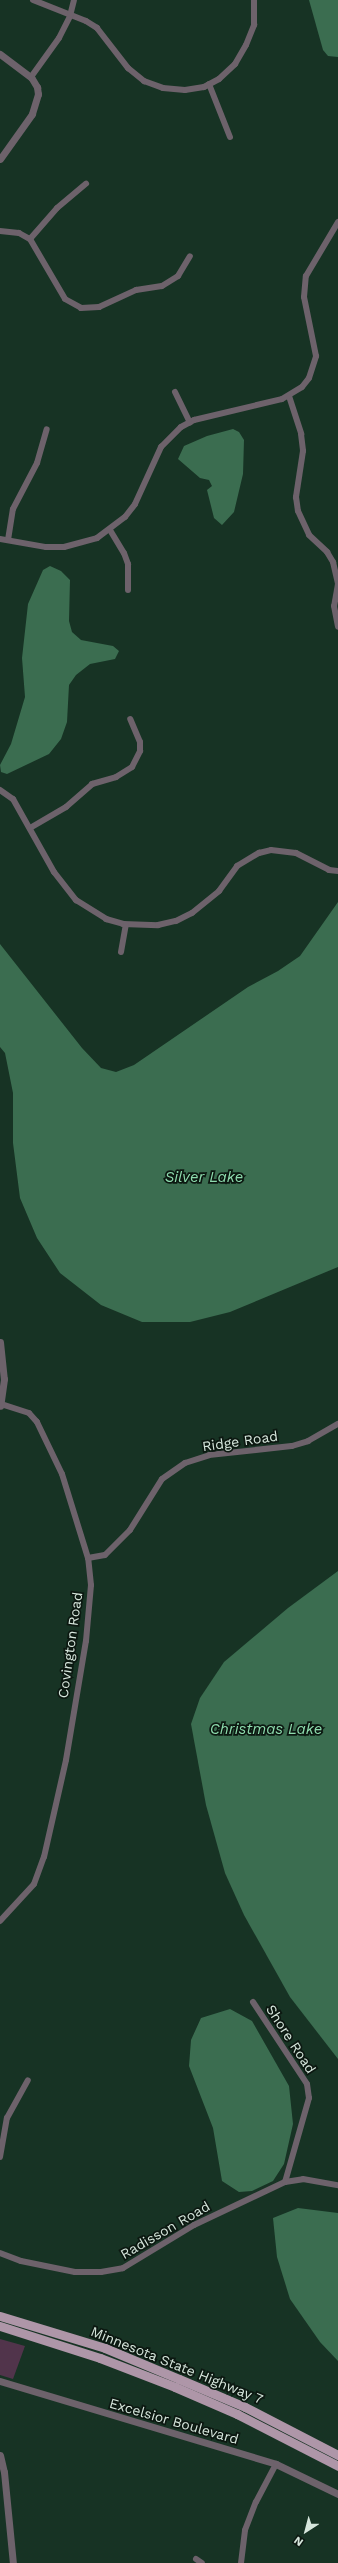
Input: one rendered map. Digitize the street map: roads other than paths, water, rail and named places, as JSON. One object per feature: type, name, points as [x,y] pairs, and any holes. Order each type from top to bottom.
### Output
[{"type":"main road","name":"Minnesota State Highway 7","points":[[0,2316],[105,2348],[244,2407],[338,2455]]},
{"type":"main road","name":"Minnesota State Highway 7","points":[[0,2326],[100,2358],[175,2386],[237,2414],[338,2466]]},
{"type":"street","points":[[33,0],[70,16],[86,21],[97,28],[128,68],[144,81],[163,88],[185,90],[209,84],[234,64],[246,45],[254,25],[254,0]]},
{"type":"street","points":[[31,77],[59,38],[70,16],[74,0]]},
{"type":"street","points":[[0,54],[31,77],[37,87],[36,105],[25,125],[0,159]]},
{"type":"street","points":[[209,84],[230,137]]},
{"type":"street","points":[[30,239],[57,208],[86,184]]},
{"type":"street","points":[[0,538],[46,547],[64,547],[97,538],[110,530],[125,517],[135,504],[161,447],[170,436],[190,423],[289,396],[302,387],[314,368],[316,356],[304,287],[310,267],[338,222]]},
{"type":"street","points":[[0,231],[19,233],[30,239],[65,299],[81,308],[100,307],[136,290],[162,286],[178,276],[190,256]]},
{"type":"street","points":[[175,392],[190,423]]},
{"type":"street","points":[[289,396],[301,434],[303,451],[296,497],[298,511],[309,535],[327,552],[333,562],[338,578],[334,606],[338,627]]},
{"type":"street","points":[[8,540],[13,509],[37,463],[47,429]]},
{"type":"street","points":[[110,530],[124,553],[129,574],[128,590]]},
{"type":"street","points":[[30,828],[66,807],[92,784],[116,777],[132,767],[140,751],[140,742],[130,719]]},
{"type":"street","points":[[0,790],[13,799],[58,877],[76,900],[106,919],[126,925],[158,925],[176,921],[192,914],[206,904],[219,891],[237,866],[247,859],[271,850],[296,853],[329,870],[338,871]]},
{"type":"street","points":[[121,952],[126,925]]},
{"type":"street","name":"Covington Road","points":[[0,1342],[4,1379],[0,1405],[29,1413],[37,1422],[62,1474],[88,1558],[91,1585],[86,1641],[66,1760],[44,1857],[34,1884],[0,1921]]},
{"type":"street","name":"Ridge Road","points":[[88,1558],[105,1555],[130,1530],[162,1479],[185,1463],[209,1455],[292,1446],[308,1441],[338,1424]]},
{"type":"street","name":"Shore Road","points":[[253,2002],[307,2084],[308,2098],[284,2182]]},
{"type":"street","points":[[0,2157],[7,2118],[28,2080]]},
{"type":"street","name":"Radisson Road","points":[[0,2253],[21,2261],[74,2272],[102,2272],[123,2268],[194,2225],[284,2182],[303,2179],[338,2185]]},
{"type":"street","name":"Excelsior Boulevard","points":[[0,2381],[276,2464],[338,2494]]},
{"type":"street","points":[[0,2455],[5,2479],[13,2563]]},
{"type":"street","points":[[241,2563],[245,2530],[256,2502],[276,2464]]},
{"type":"water","points":[[309,0],[338,0],[338,57],[328,56],[323,50]]},
{"type":"water","points":[[233,429],[239,432],[244,440],[243,474],[234,512],[222,525],[214,518],[207,490],[212,486],[209,480],[200,478],[178,459],[184,446],[207,436]]},
{"type":"water","points":[[50,566],[61,571],[70,580],[69,621],[72,632],[81,640],[113,646],[119,651],[115,659],[90,664],[76,675],[69,685],[67,722],[61,739],[49,754],[7,774],[1,772],[0,765],[11,744],[25,697],[22,658],[28,604],[43,570]]},
{"type":"water","name":"Silver Lake","points":[[338,902],[338,1267],[230,1312],[190,1322],[142,1322],[101,1305],[60,1273],[37,1238],[20,1198],[13,1143],[13,1093],[5,1053],[0,1047],[0,944],[82,1048],[101,1068],[116,1072],[134,1065],[248,987],[278,971],[300,956]]},
{"type":"water","name":"Christmas Lake","points":[[338,1571],[338,2059],[290,1997],[244,1915],[225,1873],[206,1805],[191,1724],[200,1698],[224,1662],[288,1608]]},
{"type":"water","points":[[230,2009],[252,2021],[289,2086],[293,2124],[284,2164],[273,2181],[252,2191],[239,2192],[222,2181],[213,2128],[189,2066],[191,2040],[201,2018]]},
{"type":"water","points":[[298,2208],[338,2213],[338,2361],[320,2342],[290,2299],[277,2257],[273,2218]]}]
